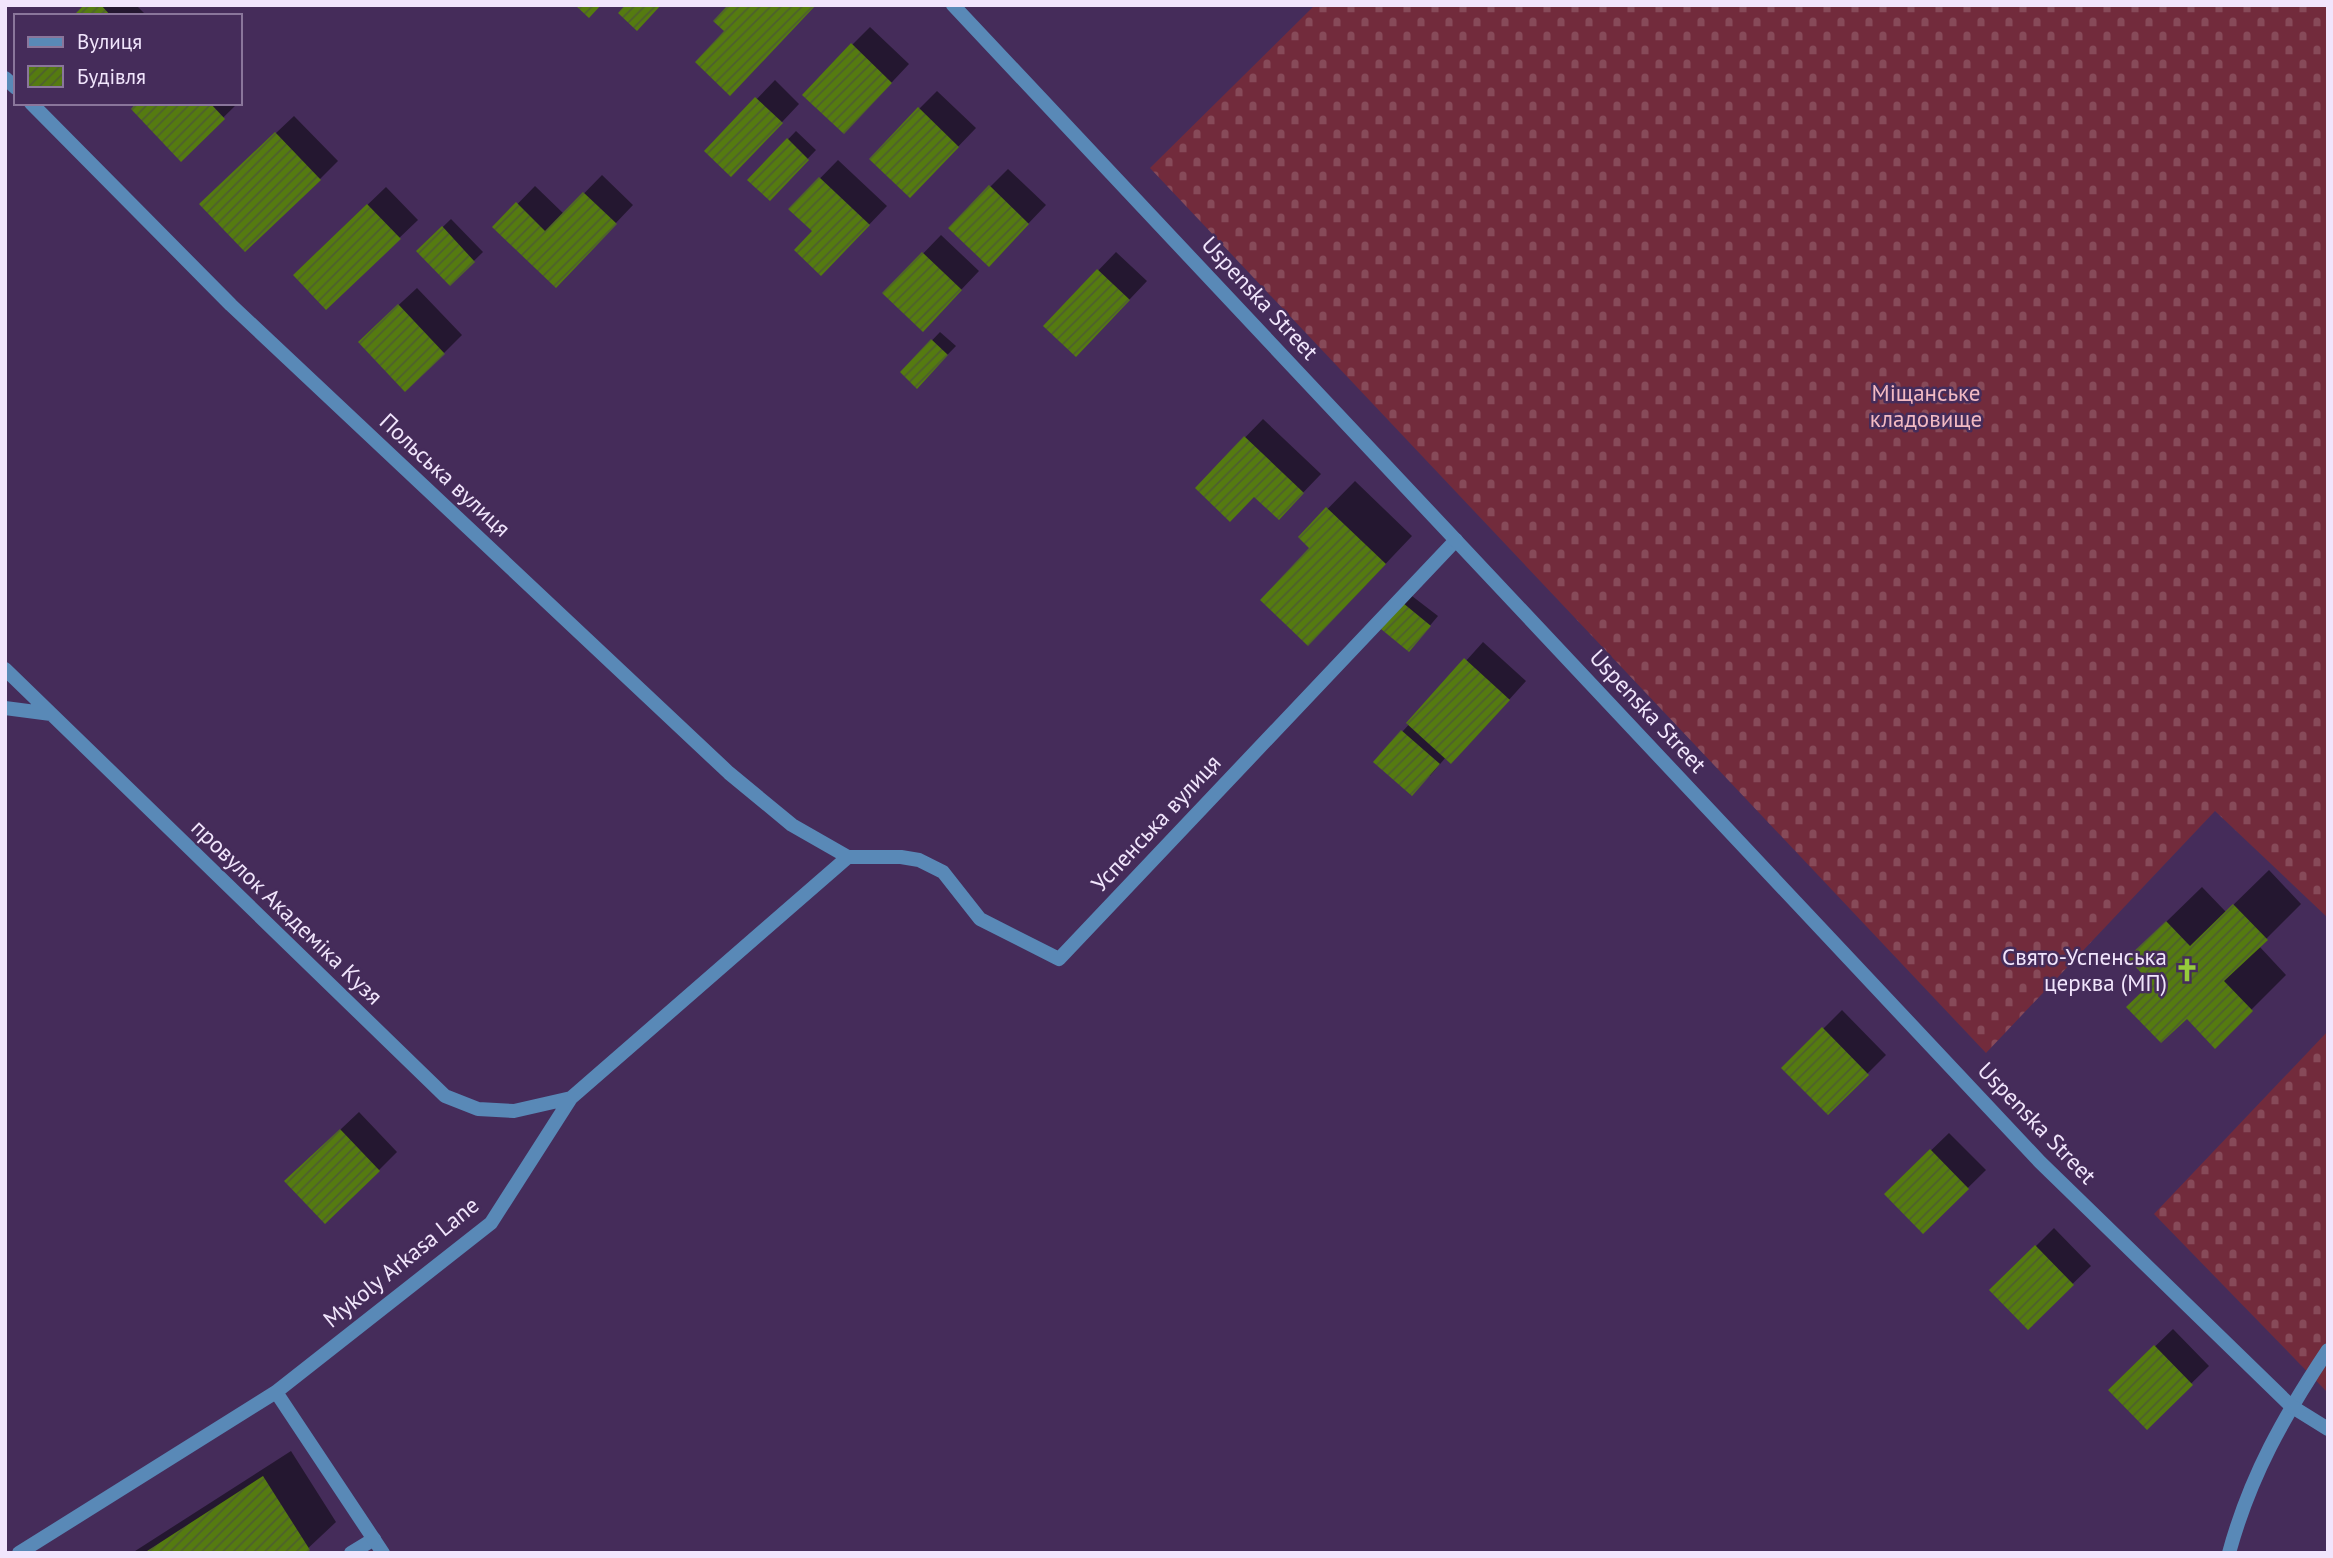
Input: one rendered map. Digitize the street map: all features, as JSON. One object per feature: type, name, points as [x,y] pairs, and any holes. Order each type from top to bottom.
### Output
[{"type":"street","name":"Uspenska Street","points":[[953,5],[2040,1162],[2291,1406],[2328,1429]]},
{"type":"street","name":"Польська вулиця","points":[[33,105],[232,305],[729,773],[792,825],[848,857]]},
{"type":"street","name":"Успенська вулиця","points":[[848,857],[901,857],[919,860],[943,872],[980,919],[1059,959],[1456,540]]},
{"type":"street","name":"провулок Академіка Кузя","points":[[5,669],[445,1096],[478,1109],[514,1111],[571,1098]]},
{"type":"street","points":[[5,708],[51,714]]},
{"type":"street","name":"Mykoly Arkasa Lane","points":[[19,1553],[39,1548],[275,1392],[491,1223],[571,1098],[848,857]]},
{"type":"street","points":[[2229,1553],[2257,1470],[2291,1406],[2328,1350]]},
{"type":"street","points":[[275,1392],[383,1553]]},
{"type":"street","points":[[351,1553],[374,1539]]},
{"type":"green space","name":"Міщанське кладовище","points":[[1315,5],[2328,5],[2328,918],[2215,811],[1986,1053],[1150,168]]},
{"type":"green space","points":[[2328,1031],[2328,1393],[2154,1214]]},
{"type":"building","points":[[84,5],[101,5],[109,14],[75,14]]},
{"type":"building","points":[[575,5],[601,5],[589,18]]},
{"type":"building","points":[[625,5],[661,5],[637,31],[618,13]]},
{"type":"building","points":[[728,5],[816,5],[730,96],[695,62],[724,31],[713,21]]},
{"type":"building","points":[[851,43],[892,83],[844,134],[802,95]]},
{"type":"building","points":[[755,97],[783,123],[731,177],[704,151]]},
{"type":"building","points":[[134,105],[212,105],[225,119],[181,162],[131,109]]},
{"type":"building","points":[[918,107],[959,147],[910,198],[869,159]]},
{"type":"building","points":[[275,132],[321,180],[245,252],[199,204]]},
{"type":"building","points":[[787,138],[809,160],[770,201],[747,180]]},
{"type":"building","points":[[819,177],[870,225],[821,276],[794,250],[812,231],[788,209]]},
{"type":"building","points":[[989,185],[1029,224],[989,267],[948,228]]},
{"type":"building","points":[[583,192],[617,224],[556,288],[492,227],[516,202],[545,231]]},
{"type":"building","points":[[367,204],[401,239],[326,310],[293,275]]},
{"type":"building","points":[[442,226],[475,262],[450,286],[416,251]]},
{"type":"building","points":[[922,252],[962,290],[923,332],[882,293]]},
{"type":"building","points":[[1097,269],[1130,300],[1076,357],[1043,326]]},
{"type":"building","points":[[398,304],[445,354],[405,392],[358,342]]},
{"type":"building","points":[[931,339],[948,355],[917,389],[900,372]]},
{"type":"building","points":[[1244,436],[1304,493],[1279,520],[1254,497],[1230,522],[1195,488]]},
{"type":"building","points":[[1326,507],[1386,564],[1308,646],[1260,600],[1309,548],[1298,537]]},
{"type":"building","points":[[1403,603],[1431,626],[1409,652],[1381,629]]},
{"type":"building","points":[[1464,658],[1510,700],[1451,764],[1406,723]]},
{"type":"building","points":[[1401,730],[1440,764],[1412,796],[1373,762]]},
{"type":"building","name":"Свято-Успенська церква (МП)","points":[[2233,904],[2268,940],[2224,981],[2253,1011],[2215,1049],[2187,1019],[2161,1043],[2126,1007],[2151,983],[2127,958],[2166,921],[2190,946]]},
{"type":"building","points":[[1822,1027],[1869,1075],[1828,1115],[1781,1068]]},
{"type":"building","points":[[340,1129],[380,1171],[325,1224],[284,1181]]},
{"type":"building","points":[[1930,1149],[1969,1189],[1923,1234],[1884,1194]]},
{"type":"building","points":[[2035,1245],[2074,1285],[2028,1330],[1989,1290]]},
{"type":"building","points":[[2154,1345],[2193,1385],[2147,1430],[2108,1390]]},
{"type":"building","points":[[263,1476],[310,1550],[306,1553],[144,1553]]},
{"type":"place","name":"Свято-Успенська церква (МП)","points":[[2187,970]]}]
